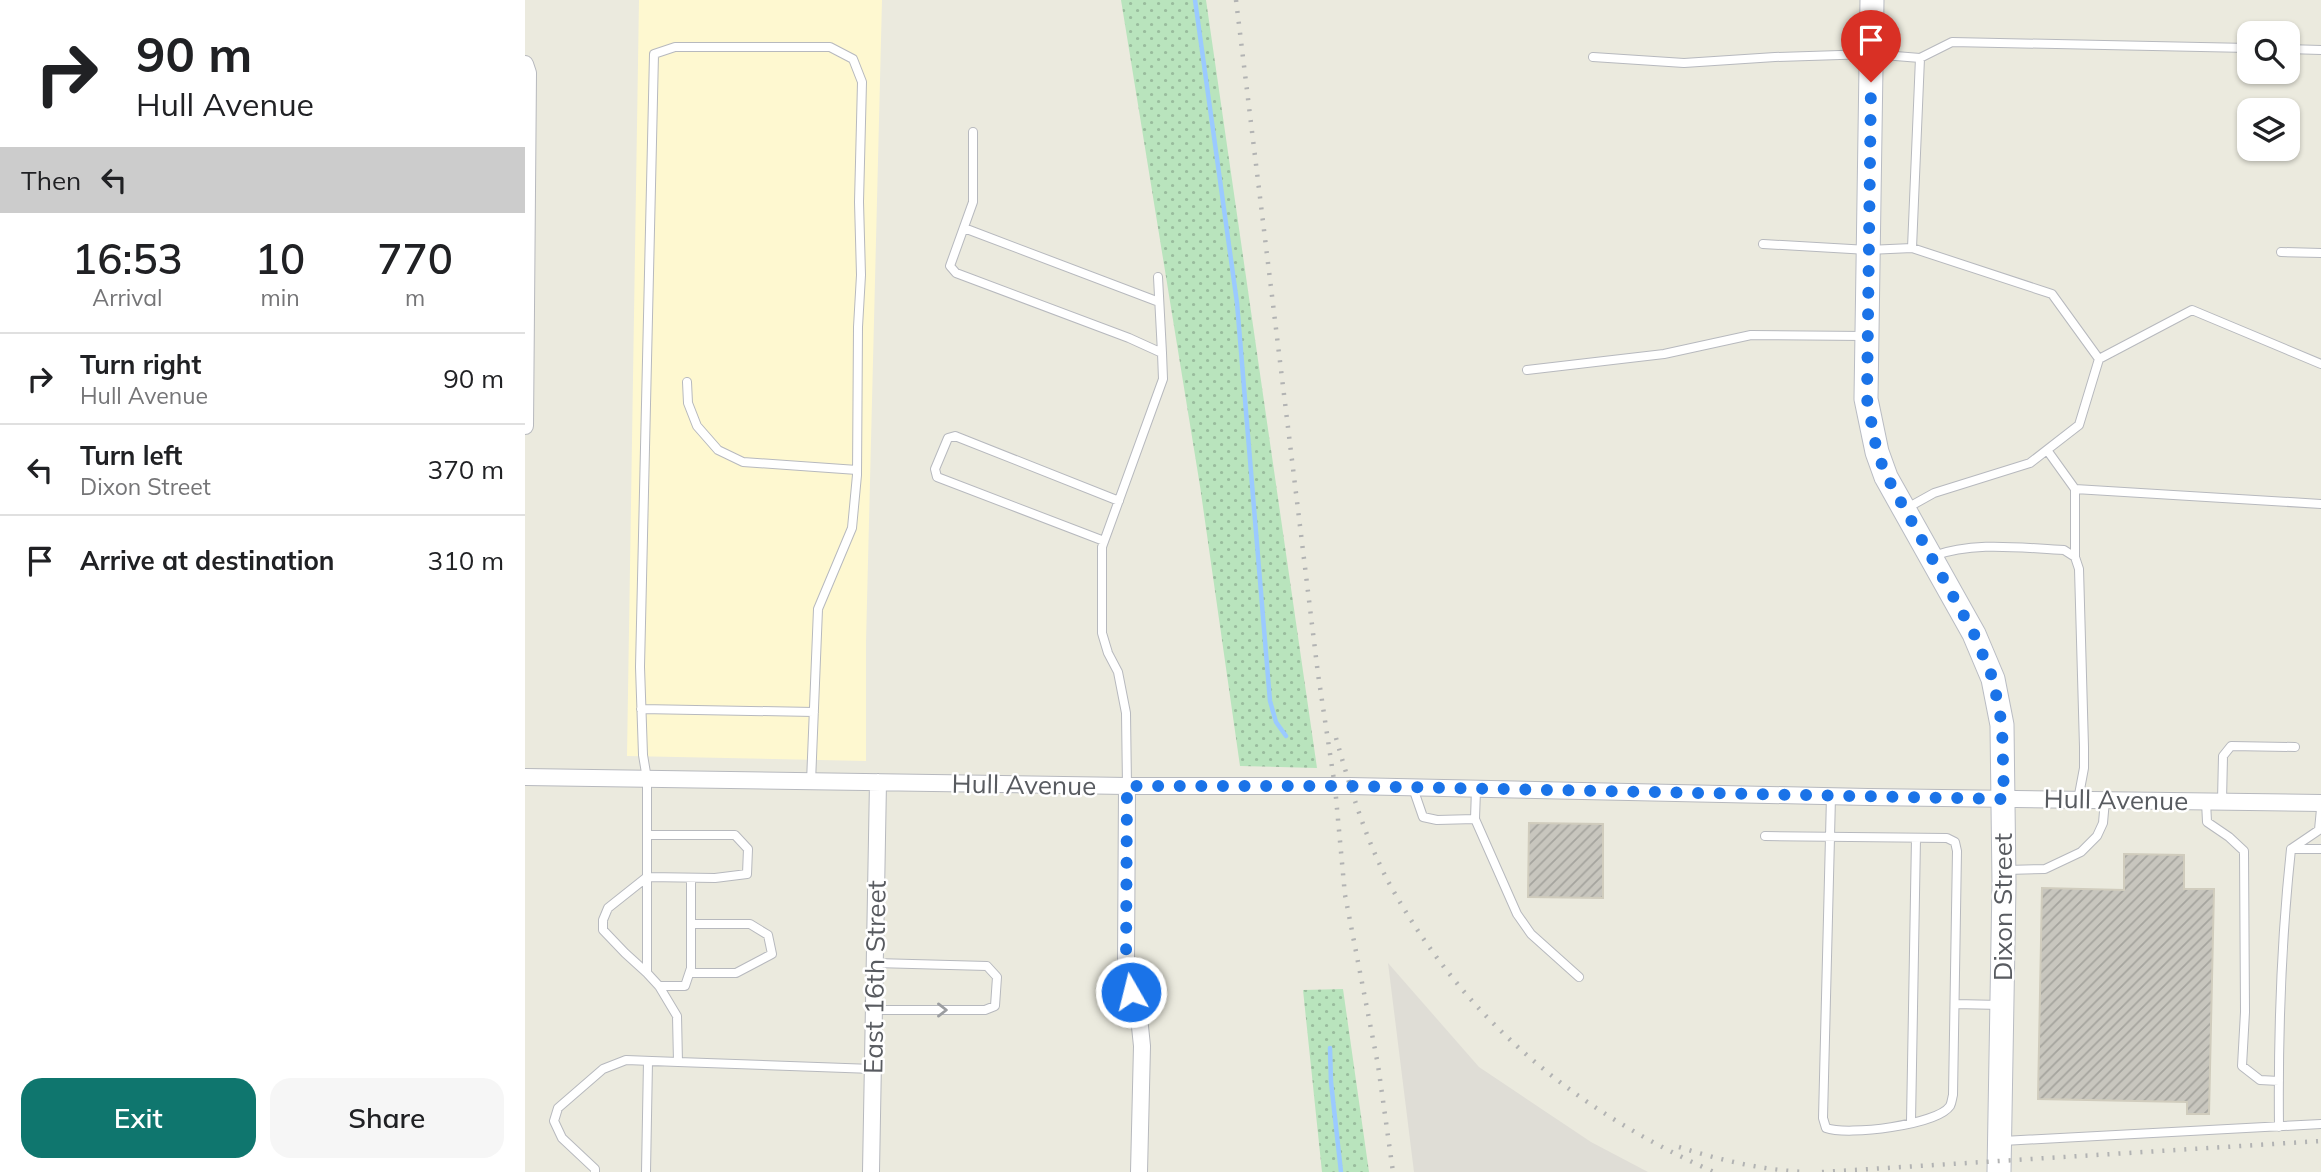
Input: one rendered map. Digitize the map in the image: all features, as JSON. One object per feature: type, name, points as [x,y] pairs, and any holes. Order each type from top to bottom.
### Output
[{"type":"street","name":"Dixon Street","points":[[1872,0],[1867,399],[1877,452],[1887,477],[1974,634],[1993,679],[2002,725],[2004,870],[1999,1172]]},
{"type":"street","points":[[525,64],[528,72],[525,426]]},
{"type":"street","name":"Hull Avenue","points":[[525,777],[2321,803]]},
{"type":"street","name":"East 16th Street","points":[[871,1172],[878,782]]},
{"type":"street","points":[[1127,786],[1126,965],[1139,1017],[1142,1046],[1139,1172]]},
{"type":"lane","points":[[1593,57],[1684,63],[1871,54],[1920,58],[1952,42],[2237,48]]},
{"type":"lane","points":[[647,974],[646,779],[640,667],[654,54],[675,47],[829,47],[853,59],[862,82],[857,470],[852,528],[818,610],[811,782]]},
{"type":"lane","points":[[2300,49],[2321,50]]},
{"type":"lane","points":[[1912,248],[1920,58]]},
{"type":"lane","points":[[973,132],[973,202],[950,266],[956,273],[1162,353]]},
{"type":"lane","points":[[964,228],[1159,302]]},
{"type":"lane","points":[[1763,244],[1868,250],[1912,248],[2052,294],[2099,359]]},
{"type":"lane","points":[[2281,252],[2321,253]]},
{"type":"lane","points":[[1127,786],[1126,713],[1118,672],[1102,633],[1102,547],[1163,379],[1158,277]]},
{"type":"lane","points":[[1905,510],[1934,494],[2030,463],[2079,425],[2099,359],[2192,310],[2321,364]]},
{"type":"lane","points":[[1527,370],[1664,354],[1751,335],[1867,335]]},
{"type":"lane","points":[[687,382],[688,403],[697,426],[718,450],[743,461],[857,470]]},
{"type":"lane","points":[[1104,541],[937,477],[935,469],[948,438],[955,436],[1119,501]]},
{"type":"lane","points":[[2047,450],[2075,489],[2075,557],[2079,569],[2084,747],[2084,768],[2078,800]]},
{"type":"lane","points":[[2075,489],[2321,504]]},
{"type":"lane","points":[[1931,557],[1954,548],[1973,546],[2064,550],[2075,557]]},
{"type":"lane","points":[[641,709],[814,712]]},
{"type":"lane","points":[[2279,1081],[2260,1080],[2242,1066],[2245,1012],[2243,851],[2229,837],[2207,822],[2223,756],[2231,746],[2295,747]]},
{"type":"lane","points":[[1413,788],[1423,817],[1475,819]]},
{"type":"lane","points":[[1476,789],[1475,819],[1517,915],[1531,934],[1579,977]]},
{"type":"lane","points":[[1765,836],[1830,837],[1916,838],[1947,838],[1955,842],[1953,1095],[1950,1106],[1941,1113],[1883,1130],[1837,1132],[1826,1128],[1823,1118],[1830,837],[1831,796]]},
{"type":"lane","points":[[2004,870],[2045,869],[2081,852],[2097,836],[2103,824],[2105,800]]},
{"type":"lane","points":[[2279,1126],[2278,1020],[2291,849],[2319,830],[2321,809]]},
{"type":"lane","points":[[647,835],[736,835],[748,849],[747,874],[715,878],[647,877],[608,908],[603,920],[603,930],[659,986],[677,1016],[678,1062]]},
{"type":"lane","points":[[1911,1122],[1916,838]]},
{"type":"lane","points":[[2291,849],[2321,849]]},
{"type":"lane","points":[[659,986],[685,986],[690,973],[691,878]]},
{"type":"lane","points":[[690,973],[736,973],[772,954],[768,935],[750,924],[691,924]]},
{"type":"lane","points":[[874,1010],[985,1010],[995,1006],[997,977],[987,966],[875,963]]},
{"type":"lane","points":[[1955,1004],[2002,1005]]},
{"type":"lane","points":[[595,1172],[562,1138],[554,1121],[558,1108],[603,1069],[626,1060],[873,1069]]},
{"type":"lane","points":[[646,1172],[648,1061]]},
{"type":"lane","points":[[2000,1141],[2321,1124]]},
{"type":"shaded area","points":[[639,0],[882,0],[866,642],[866,761],[627,756]]},
{"type":"shaded area","points":[[1388,963],[1479,1067],[1591,1142],[1648,1172],[1414,1172]]},
{"type":"green space","points":[[1121,0],[1206,0],[1317,768],[1240,766],[1200,486]]},
{"type":"green space","points":[[1343,989],[1369,1172],[1322,1172],[1303,990]]},
{"type":"building","points":[[1529,823],[1603,824],[1603,898],[1528,897]]},
{"type":"building","points":[[2124,854],[2184,855],[2184,889],[2214,889],[2209,1114],[2187,1114],[2187,1102],[2038,1099],[2042,888],[2124,890]]},
{"type":"waterway","points":[[1195,0],[1237,303],[1270,701],[1276,722],[1286,736]]},
{"type":"waterway","points":[[1330,1048],[1341,1172]]},
{"type":"railway","points":[[1236,0],[1318,674],[1335,787],[1345,895],[1378,1065],[1393,1172]]},
{"type":"railway","points":[[1336,738],[1359,812],[1380,866],[1419,932],[1452,977],[1488,1018],[1527,1055],[1569,1089],[1615,1120],[1714,1172]]},
{"type":"railway","points":[[1822,1172],[2321,1141]]},
{"type":"railway","points":[[1679,1147],[1741,1164],[1805,1172]]},
{"type":"route","points":[[1131,992],[1126,965],[1127,786],[1350,786],[2004,799],[2002,725],[1993,679],[1974,634],[1887,477],[1877,452],[1867,399],[1871,82]]}]
